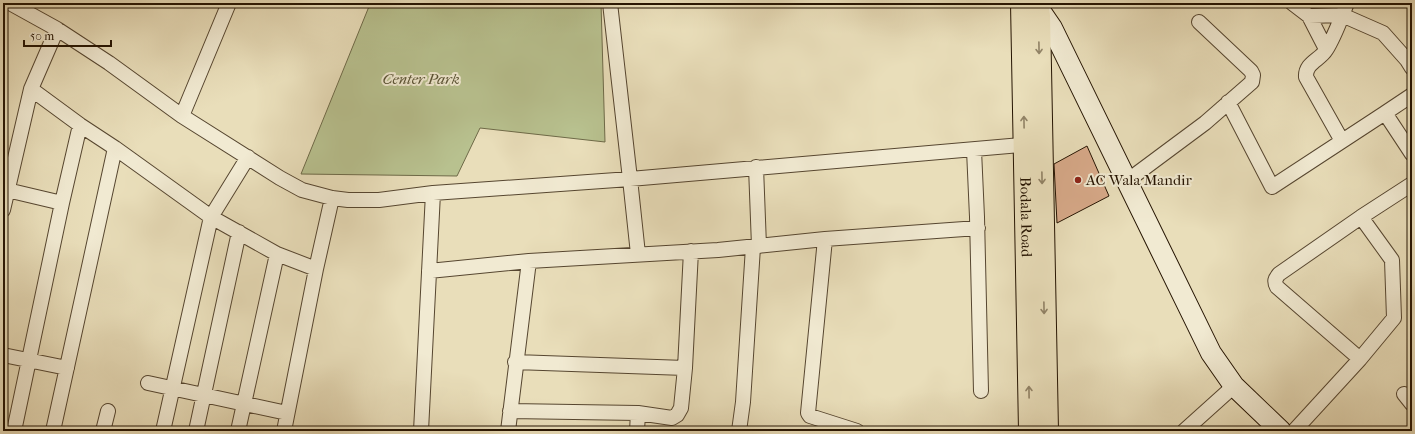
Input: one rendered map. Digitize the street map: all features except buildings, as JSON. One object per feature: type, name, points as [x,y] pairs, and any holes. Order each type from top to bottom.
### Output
[{"type":"main road","name":"Bodala Road","points":[[1030,431],[1033,5]]},
{"type":"main road","name":"Bodala Road","points":[[1033,144],[1047,431]]},
{"type":"street","points":[[10,3],[57,29],[109,63],[182,116],[280,178],[302,190],[332,198],[348,200],[379,200],[433,194],[630,179],[1033,144]]},
{"type":"street","points":[[182,116],[229,3]]},
{"type":"street","points":[[610,3],[638,254]]},
{"type":"street","points":[[1292,3],[1309,16],[1326,49]]},
{"type":"street","points":[[1033,5],[1052,28],[1211,353],[1234,386],[1282,431]]},
{"type":"street","points":[[1309,16],[1344,9],[1383,33],[1407,60],[1412,68]]},
{"type":"street","points":[[1342,141],[1306,77],[1306,73],[1309,66],[1326,49],[1344,9]]},
{"type":"street","points":[[1127,181],[1206,123],[1228,102],[1249,86],[1254,78],[1251,71],[1198,22]]},
{"type":"street","points":[[3,210],[31,89],[57,29]]},
{"type":"street","points":[[31,89],[211,217],[277,254],[316,269]]},
{"type":"street","points":[[1228,102],[1272,187],[1412,95]]},
{"type":"street","points":[[1385,113],[1412,154]]},
{"type":"street","points":[[14,431],[80,125]]},
{"type":"street","points":[[53,431],[115,148]]},
{"type":"street","points":[[974,150],[978,228],[981,391]]},
{"type":"street","points":[[163,431],[211,217],[248,157]]},
{"type":"street","points":[[739,431],[743,402],[756,246],[756,168]]},
{"type":"street","points":[[1360,359],[1277,287],[1275,283],[1276,278],[1279,274],[1361,217],[1412,184]]},
{"type":"street","points":[[7,190],[62,203]]},
{"type":"street","points":[[421,431],[433,194]]},
{"type":"street","points":[[284,431],[316,269],[332,198]]},
{"type":"street","points":[[1294,431],[1360,359],[1394,318],[1392,260],[1361,217]]},
{"type":"street","points":[[429,271],[529,261],[691,251],[825,239],[978,228]]},
{"type":"street","points":[[196,431],[239,232]]},
{"type":"street","points":[[825,239],[808,413],[810,416],[857,431]]},
{"type":"street","points":[[510,411],[638,413],[672,418],[677,415],[681,408],[685,368],[691,251]]},
{"type":"street","points":[[238,431],[277,254]]},
{"type":"street","points":[[508,431],[515,362],[529,261]]},
{"type":"street","points":[[3,355],[67,368]]},
{"type":"street","points":[[515,362],[685,368]]},
{"type":"street","points":[[148,383],[287,413]]},
{"type":"street","points":[[1184,431],[1234,386]]},
{"type":"street","points":[[103,431],[108,412]]},
{"type":"street","points":[[637,431],[638,413]]},
{"type":"green space","name":"Center Park","points":[[601,3],[605,142],[480,128],[457,176],[301,174],[370,4]]},
{"type":"place","name":"AC Wala Mandir","points":[[1078,180]]}]
